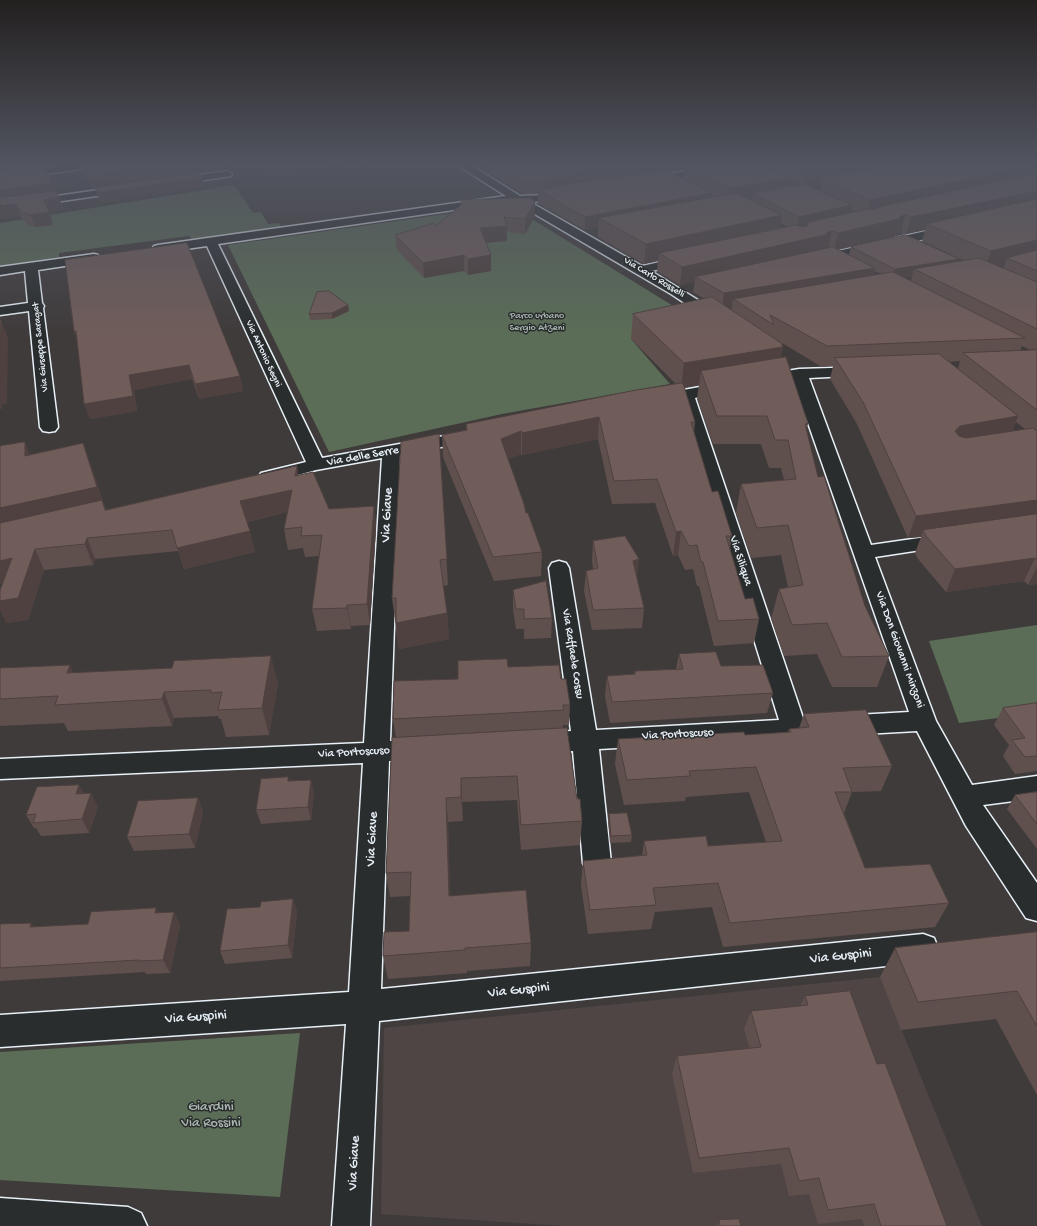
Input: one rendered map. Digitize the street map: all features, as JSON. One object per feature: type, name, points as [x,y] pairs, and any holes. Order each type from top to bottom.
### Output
[{"type":"street","points":[[145,251],[351,221]]},
{"type":"street","name":"Via Carlo Rosselli","points":[[555,221],[676,291],[714,316],[728,319]]},
{"type":"street","points":[[803,263],[962,227]]},
{"type":"street","points":[[885,231],[926,249]]},
{"type":"street","points":[[581,236],[599,232]]},
{"type":"street","name":"Via Antonio Segni","points":[[211,242],[316,465]]},
{"type":"street","points":[[814,246],[851,265]]},
{"type":"street","points":[[0,271],[107,256]]},
{"type":"street","points":[[640,270],[701,256]]},
{"type":"street","name":"Via Giuseppe Saragat","points":[[31,267],[37,306],[49,427]]},
{"type":"street","points":[[676,291],[691,288]]},
{"type":"street","points":[[0,311],[37,306]]},
{"type":"street","points":[[643,402],[686,394],[791,369],[878,371]]},
{"type":"street","name":"Via Don Giovanni Minzoni","points":[[791,369],[863,552],[924,721],[976,818],[1037,908]]},
{"type":"street","name":"Via Siliqua","points":[[686,394],[794,728]]},
{"type":"street","name":"Via delle Serre","points":[[254,480],[316,465],[492,432]]},
{"type":"street","name":"Via Giave","points":[[351,1226],[364,1007],[391,452]]},
{"type":"street","points":[[863,552],[967,538]]},
{"type":"street","name":"Via Raffaele Cossu","points":[[559,568],[585,740],[597,863]]},
{"type":"street","name":"Via Portoscuso","points":[[515,744],[924,721]]},
{"type":"street","name":"Via Portoscuso","points":[[0,769],[446,748]]},
{"type":"street","points":[[965,797],[1037,786]]},
{"type":"street","name":"Via Guspini","points":[[0,1031],[364,1007],[952,946]]},
{"type":"street","points":[[0,1217],[73,1224],[128,1226]]},
{"type":"shaded area","points":[[880,977],[982,1226],[565,1226],[381,1214],[384,1028]]},
{"type":"green space","points":[[11,221],[266,221],[268,224],[279,223],[281,227],[192,239],[189,236],[59,253],[59,257],[0,266],[0,223]]},
{"type":"green space","name":"Parco urbano Sergio Atzeni","points":[[395,221],[535,221],[701,323],[631,339],[670,384],[502,414],[329,452],[228,245]]},
{"type":"green space","points":[[1037,625],[1037,713],[959,723],[929,641]]},
{"type":"green space","name":"Giardini Via Rossini","points":[[300,1033],[280,1197],[0,1180],[0,1052]]},
{"type":"building","points":[[442,221],[505,221],[507,226],[480,228],[491,255],[468,259],[464,255],[423,263],[395,235],[434,223],[436,226]]},
{"type":"building","points":[[605,221],[753,221],[646,244]]},
{"type":"building","points":[[889,221],[838,233],[832,231],[825,235],[682,267],[659,253],[796,225],[803,227],[807,226],[809,222]]},
{"type":"building","points":[[939,221],[1037,221],[1037,240],[991,251],[927,224]]},
{"type":"building","points":[[906,235],[959,259],[895,269],[851,247]]},
{"type":"building","points":[[187,243],[240,376],[195,384],[189,365],[129,375],[133,396],[84,404],[76,331],[74,331],[65,260]]},
{"type":"building","points":[[833,247],[875,268],[724,293],[695,277]]},
{"type":"building","points":[[1037,250],[1037,271],[1007,258]]},
{"type":"building","points":[[979,258],[1037,282],[1037,329],[914,269]]},
{"type":"building","points":[[893,272],[1025,338],[827,346],[770,315],[774,325],[733,299]]},
{"type":"building","points":[[329,291],[348,305],[332,313],[309,314],[317,292]]},
{"type":"building","points":[[712,297],[781,343],[783,347],[684,363],[633,314]]},
{"type":"building","points":[[0,320],[1,320],[0,365]]},
{"type":"building","points":[[1037,350],[1037,410],[963,353]]},
{"type":"building","points":[[939,354],[1018,416],[960,426],[955,431],[959,436],[966,438],[1033,428],[1037,431],[1037,500],[916,516],[863,402],[835,358]]},
{"type":"building","points":[[786,357],[808,424],[805,424],[818,477],[824,476],[865,606],[889,656],[842,657],[827,623],[792,625],[779,589],[803,585],[788,525],[757,528],[741,484],[796,479],[788,440],[775,440],[767,416],[717,416],[701,371]]},
{"type":"building","points":[[683,383],[695,422],[691,422],[712,492],[718,491],[732,536],[726,536],[745,599],[753,598],[759,619],[718,621],[703,562],[701,562],[697,545],[689,546],[681,531],[676,532],[657,479],[614,481],[599,417],[522,433],[521,431],[501,439],[526,513],[528,513],[542,552],[493,557],[442,435],[467,430],[466,424],[631,391]]},
{"type":"building","points":[[439,434],[447,559],[440,560],[447,613],[396,623],[396,598],[392,598],[401,442]]},
{"type":"building","points":[[25,442],[25,456],[83,443],[97,487],[0,508],[0,446]]},
{"type":"building","points":[[297,466],[295,476],[313,472],[329,509],[374,506],[367,604],[347,605],[347,608],[312,609],[322,535],[301,536],[302,527],[284,529],[292,490],[240,501],[250,531],[177,548],[172,530],[87,538],[85,544],[35,549],[18,598],[0,601],[0,590],[12,558],[0,561],[0,523],[102,500],[105,510]]},
{"type":"building","points":[[1037,514],[1037,560],[1035,558],[955,569],[926,536],[923,530]]},
{"type":"building","points":[[625,536],[639,559],[633,561],[644,608],[593,610],[586,571],[598,568],[593,541]]},
{"type":"building","points":[[546,581],[552,618],[524,619],[524,609],[516,609],[513,590]]},
{"type":"building","points":[[716,652],[721,666],[763,665],[773,693],[612,702],[607,676],[635,674],[635,671],[683,669],[679,654]]},
{"type":"building","points":[[271,656],[262,708],[218,710],[222,692],[211,693],[211,690],[164,692],[162,699],[55,705],[58,696],[0,699],[0,668],[70,665],[67,673],[172,668],[174,661]]},
{"type":"building","points":[[507,659],[508,667],[559,665],[561,679],[566,679],[570,705],[563,705],[564,710],[393,719],[394,681],[458,679],[458,661]]},
{"type":"building","points":[[1037,703],[1037,756],[1025,757],[1012,740],[1025,738],[1003,708]]},
{"type":"building","points":[[866,710],[892,766],[843,768],[852,792],[835,792],[865,868],[930,864],[949,903],[730,923],[718,883],[653,888],[656,905],[590,910],[583,861],[647,855],[644,841],[706,836],[708,846],[782,841],[756,767],[689,771],[690,776],[627,780],[618,739],[744,732],[745,735],[791,732],[789,729],[809,727],[804,714]]},
{"type":"building","points":[[567,728],[577,799],[580,799],[582,821],[521,825],[517,776],[461,778],[461,797],[446,798],[449,896],[526,890],[531,943],[383,956],[384,932],[409,931],[411,872],[386,873],[392,738]]},
{"type":"building","points":[[288,777],[288,781],[311,780],[308,807],[256,810],[261,779]]},
{"type":"building","points":[[79,785],[76,794],[91,793],[82,819],[33,823],[36,814],[26,815],[37,787]]},
{"type":"building","points":[[1037,792],[1037,824],[1015,795]]},
{"type":"building","points":[[198,798],[189,834],[127,837],[138,801]]},
{"type":"building","points":[[627,813],[632,835],[611,836],[609,814]]},
{"type":"building","points":[[293,899],[288,945],[220,951],[227,909],[260,907],[261,902]]},
{"type":"building","points":[[156,908],[155,913],[174,912],[163,960],[0,968],[0,924],[31,923],[30,927],[88,924],[91,912]]},
{"type":"building","points":[[1037,932],[1037,1026],[1017,991],[918,1002],[895,948]]},
{"type":"building","points":[[850,991],[877,1064],[885,1063],[947,1226],[881,1226],[874,1204],[828,1210],[819,1178],[799,1181],[789,1148],[699,1158],[677,1056],[761,1047],[751,1011],[808,1005],[805,996]]},
{"type":"building","points":[[739,1219],[741,1226],[720,1226],[719,1220]]}]
